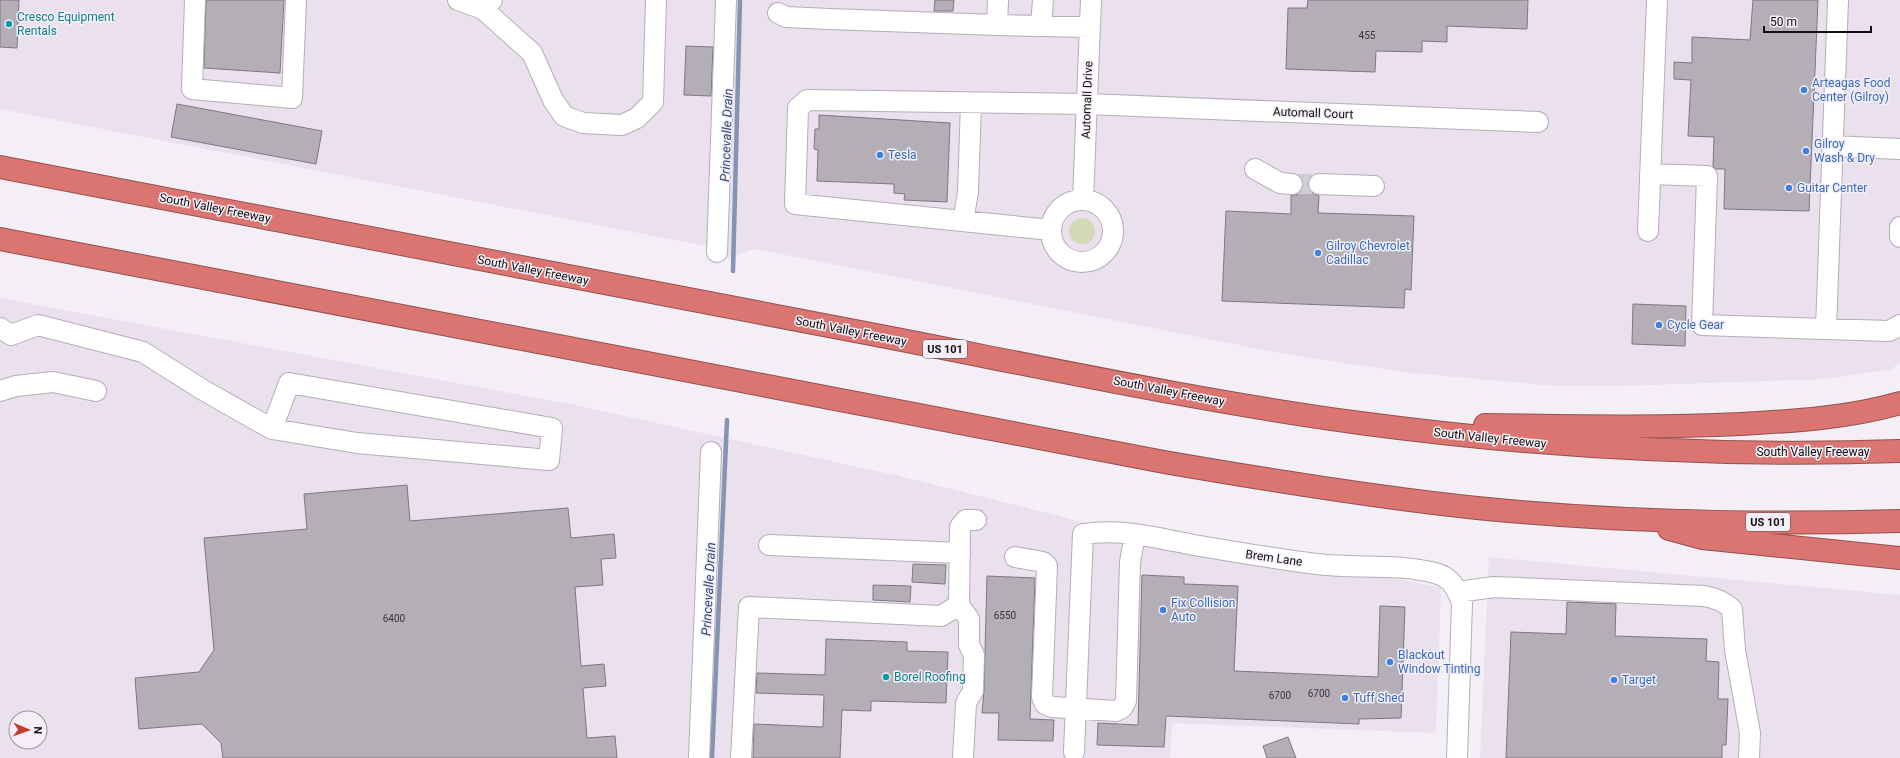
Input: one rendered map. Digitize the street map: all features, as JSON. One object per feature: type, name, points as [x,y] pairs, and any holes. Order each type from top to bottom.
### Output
[{"type":"highway","name":"South Valley Freeway","points":[[0,167],[1162,390],[1272,410],[1357,423],[1481,438],[1608,448],[1734,452],[1900,451]]},
{"type":"highway","name":"US 101","points":[[0,238],[1227,473],[1350,492],[1478,508],[1635,519],[1789,523],[1900,521]]},
{"type":"highway","points":[[1357,423],[1601,427],[1718,425],[1798,421],[1868,411],[1900,403]]},
{"type":"highway","points":[[1635,519],[1702,538],[1900,558]]},
{"type":"street","points":[[195,0],[192,89],[292,98],[296,0]]},
{"type":"street","points":[[458,0],[488,5],[532,53],[553,100],[564,116],[583,123],[622,125],[637,118],[653,102],[656,0]]},
{"type":"street","points":[[717,252],[726,0]]},
{"type":"street","points":[[997,25],[998,0]]},
{"type":"street","points":[[1041,26],[1043,0]]},
{"type":"street","name":"Automall Drive","points":[[1083,200],[1091,0]]},
{"type":"street","points":[[1648,231],[1657,0]]},
{"type":"street","points":[[1826,329],[1838,0]]},
{"type":"street","points":[[778,12],[786,17],[820,19],[1090,27]]},
{"type":"street","name":"Automall Court","points":[[963,221],[795,204],[798,108],[807,100],[1087,104],[1538,122]]},
{"type":"street","points":[[972,102],[968,192],[963,221],[1051,230]]},
{"type":"street","points":[[1832,146],[1900,149]]},
{"type":"street","points":[[1255,169],[1280,183],[1292,184]]},
{"type":"street","points":[[1650,174],[1707,176],[1702,326],[1889,331],[1900,325]]},
{"type":"street","points":[[1319,184],[1374,186]]},
{"type":"street","points":[[1075,200],[1083,200],[1089,200],[1101,206],[1112,220],[1113,238],[1103,254],[1092,261],[1083,262],[1067,258],[1056,247],[1051,230],[1054,218],[1062,207],[1075,200]]},
{"type":"street","points":[[1900,227],[1900,237]]},
{"type":"street","points":[[6,331],[38,325],[143,352],[203,390],[272,429],[357,443],[549,460],[552,428],[289,383],[272,429]]},
{"type":"street","points":[[0,391],[16,386],[52,382],[96,391]]},
{"type":"street","points":[[699,758],[711,452]]},
{"type":"street","points":[[964,758],[966,703],[973,691],[974,655],[969,645],[969,619],[959,606],[960,527],[966,520],[976,520]]},
{"type":"street","name":"Brem Lane","points":[[1082,568],[1083,534],[1098,532],[1135,534],[1284,560],[1425,571],[1444,576],[1452,583],[1458,592]]},
{"type":"street","points":[[1015,557],[1043,562],[1047,566],[1048,570],[1042,697],[1045,704],[1052,707],[1116,711],[1122,708],[1126,701],[1130,562],[1135,534]]},
{"type":"street","points":[[769,545],[960,553]]},
{"type":"street","points":[[1048,570],[1082,568],[1074,752]]},
{"type":"street","points":[[1457,758],[1463,613],[1462,603],[1458,592],[1494,587],[1696,596],[1717,599],[1727,604],[1732,609],[1735,650],[1750,733],[1749,758]]},
{"type":"street","points":[[741,758],[749,607],[941,616],[959,606]]},
{"type":"shaded area","points":[[0,0],[1900,0],[1900,362],[1892,369],[1826,379],[1622,386],[1556,386],[1411,373],[1285,354],[755,249],[727,258],[711,247],[0,109]]},
{"type":"shaded area","points":[[0,298],[575,405],[899,476],[1246,563],[1399,579],[1441,588],[1436,733],[1172,723],[1170,758],[0,758]]},
{"type":"shaded area","points":[[1489,557],[1900,595],[1900,758],[1480,758]]},
{"type":"green space","points":[[1082,218],[1091,222],[1095,231],[1091,240],[1082,244],[1073,240],[1069,231],[1073,222]]},
{"type":"building","name":"Cresco Equipment Rentals","points":[[0,0],[19,0],[17,48],[0,47]]},
{"type":"building","points":[[206,0],[284,0],[280,73],[204,68]]},
{"type":"building","points":[[935,0],[954,0],[953,11],[934,11]]},
{"type":"building","points":[[1308,0],[1528,0],[1527,29],[1447,26],[1447,42],[1422,41],[1422,52],[1376,51],[1375,72],[1286,69],[1288,8],[1307,8]]},
{"type":"building","points":[[1753,0],[1818,0],[1809,211],[1724,209],[1725,169],[1716,169],[1713,166],[1714,137],[1688,136],[1691,80],[1674,79],[1674,62],[1692,63],[1692,37],[1750,40]]},
{"type":"building","points":[[686,46],[713,47],[711,96],[684,95]]},
{"type":"building","points":[[177,104],[322,131],[316,164],[171,137]]},
{"type":"building","points":[[819,115],[950,123],[947,202],[904,200],[905,194],[894,193],[894,184],[817,181],[818,150],[814,149],[815,129],[819,129]]},
{"type":"building","name":"Gilroy Chevrolet Cadillac","points":[[1300,176],[1311,176],[1308,184],[1309,189],[1319,196],[1318,213],[1414,216],[1411,290],[1405,289],[1404,308],[1222,301],[1226,211],[1291,214],[1291,195],[1297,195],[1301,191],[1303,185]]},
{"type":"building","name":"Cycle Gear","points":[[1633,304],[1686,306],[1685,346],[1632,344]]},
{"type":"building","points":[[407,485],[410,521],[568,508],[571,538],[614,534],[616,558],[601,559],[603,585],[575,587],[581,666],[604,664],[606,686],[583,688],[587,738],[615,736],[617,758],[223,758],[221,743],[202,724],[139,729],[135,678],[199,672],[214,650],[204,538],[307,529],[304,494]]},
{"type":"building","points":[[913,564],[946,565],[945,584],[912,582]]},
{"type":"building","points":[[1142,575],[1184,577],[1184,584],[1238,586],[1234,671],[1378,677],[1380,606],[1405,607],[1401,718],[1359,719],[1359,724],[1166,716],[1164,747],[1097,745],[1098,723],[1138,725]]},
{"type":"building","points":[[987,576],[1035,578],[1030,719],[1054,720],[1053,741],[998,740],[999,713],[982,713]]},
{"type":"building","points":[[873,585],[911,586],[910,602],[873,600]]},
{"type":"building","name":"Target","points":[[1567,602],[1616,604],[1615,636],[1707,639],[1706,661],[1719,662],[1718,699],[1728,699],[1726,745],[1722,745],[1722,758],[1506,758],[1511,632],[1566,634]]},
{"type":"building","name":"Borel Roofing","points":[[826,639],[907,642],[907,651],[948,652],[946,703],[871,701],[871,711],[842,710],[840,758],[753,758],[754,724],[823,727],[824,695],[756,693],[757,673],[825,675]]},
{"type":"building","points":[[1288,737],[1296,758],[1267,758],[1263,746]]},
{"type":"waterway","name":"Princevalle Drain","points":[[733,271],[740,0]]},
{"type":"waterway","name":"Princevalle Drain","points":[[712,758],[727,420]]},
{"type":"tunnel","points":[[1292,184],[1319,184]]},
{"type":"place","name":"Cresco Equipment Rentals","points":[[9,24]]},
{"type":"place","name":"Arteagas Food Center (Gilroy)","points":[[1804,90]]},
{"type":"place","name":"Gilroy Wash & Dry","points":[[1806,151]]},
{"type":"place","name":"Tesla","points":[[880,155]]},
{"type":"place","name":"Guitar Center","points":[[1789,188]]},
{"type":"place","name":"Gilroy Chevrolet Cadillac","points":[[1318,253]]},
{"type":"place","name":"Cycle Gear","points":[[1659,325]]},
{"type":"place","name":"Fix Collision Auto","points":[[1163,610]]},
{"type":"place","name":"Blackout Window Tinting","points":[[1390,662]]},
{"type":"place","name":"Borel Roofing","points":[[886,677]]},
{"type":"place","name":"Target","points":[[1614,680]]},
{"type":"place","name":"Tuff Shed","points":[[1345,698]]}]
